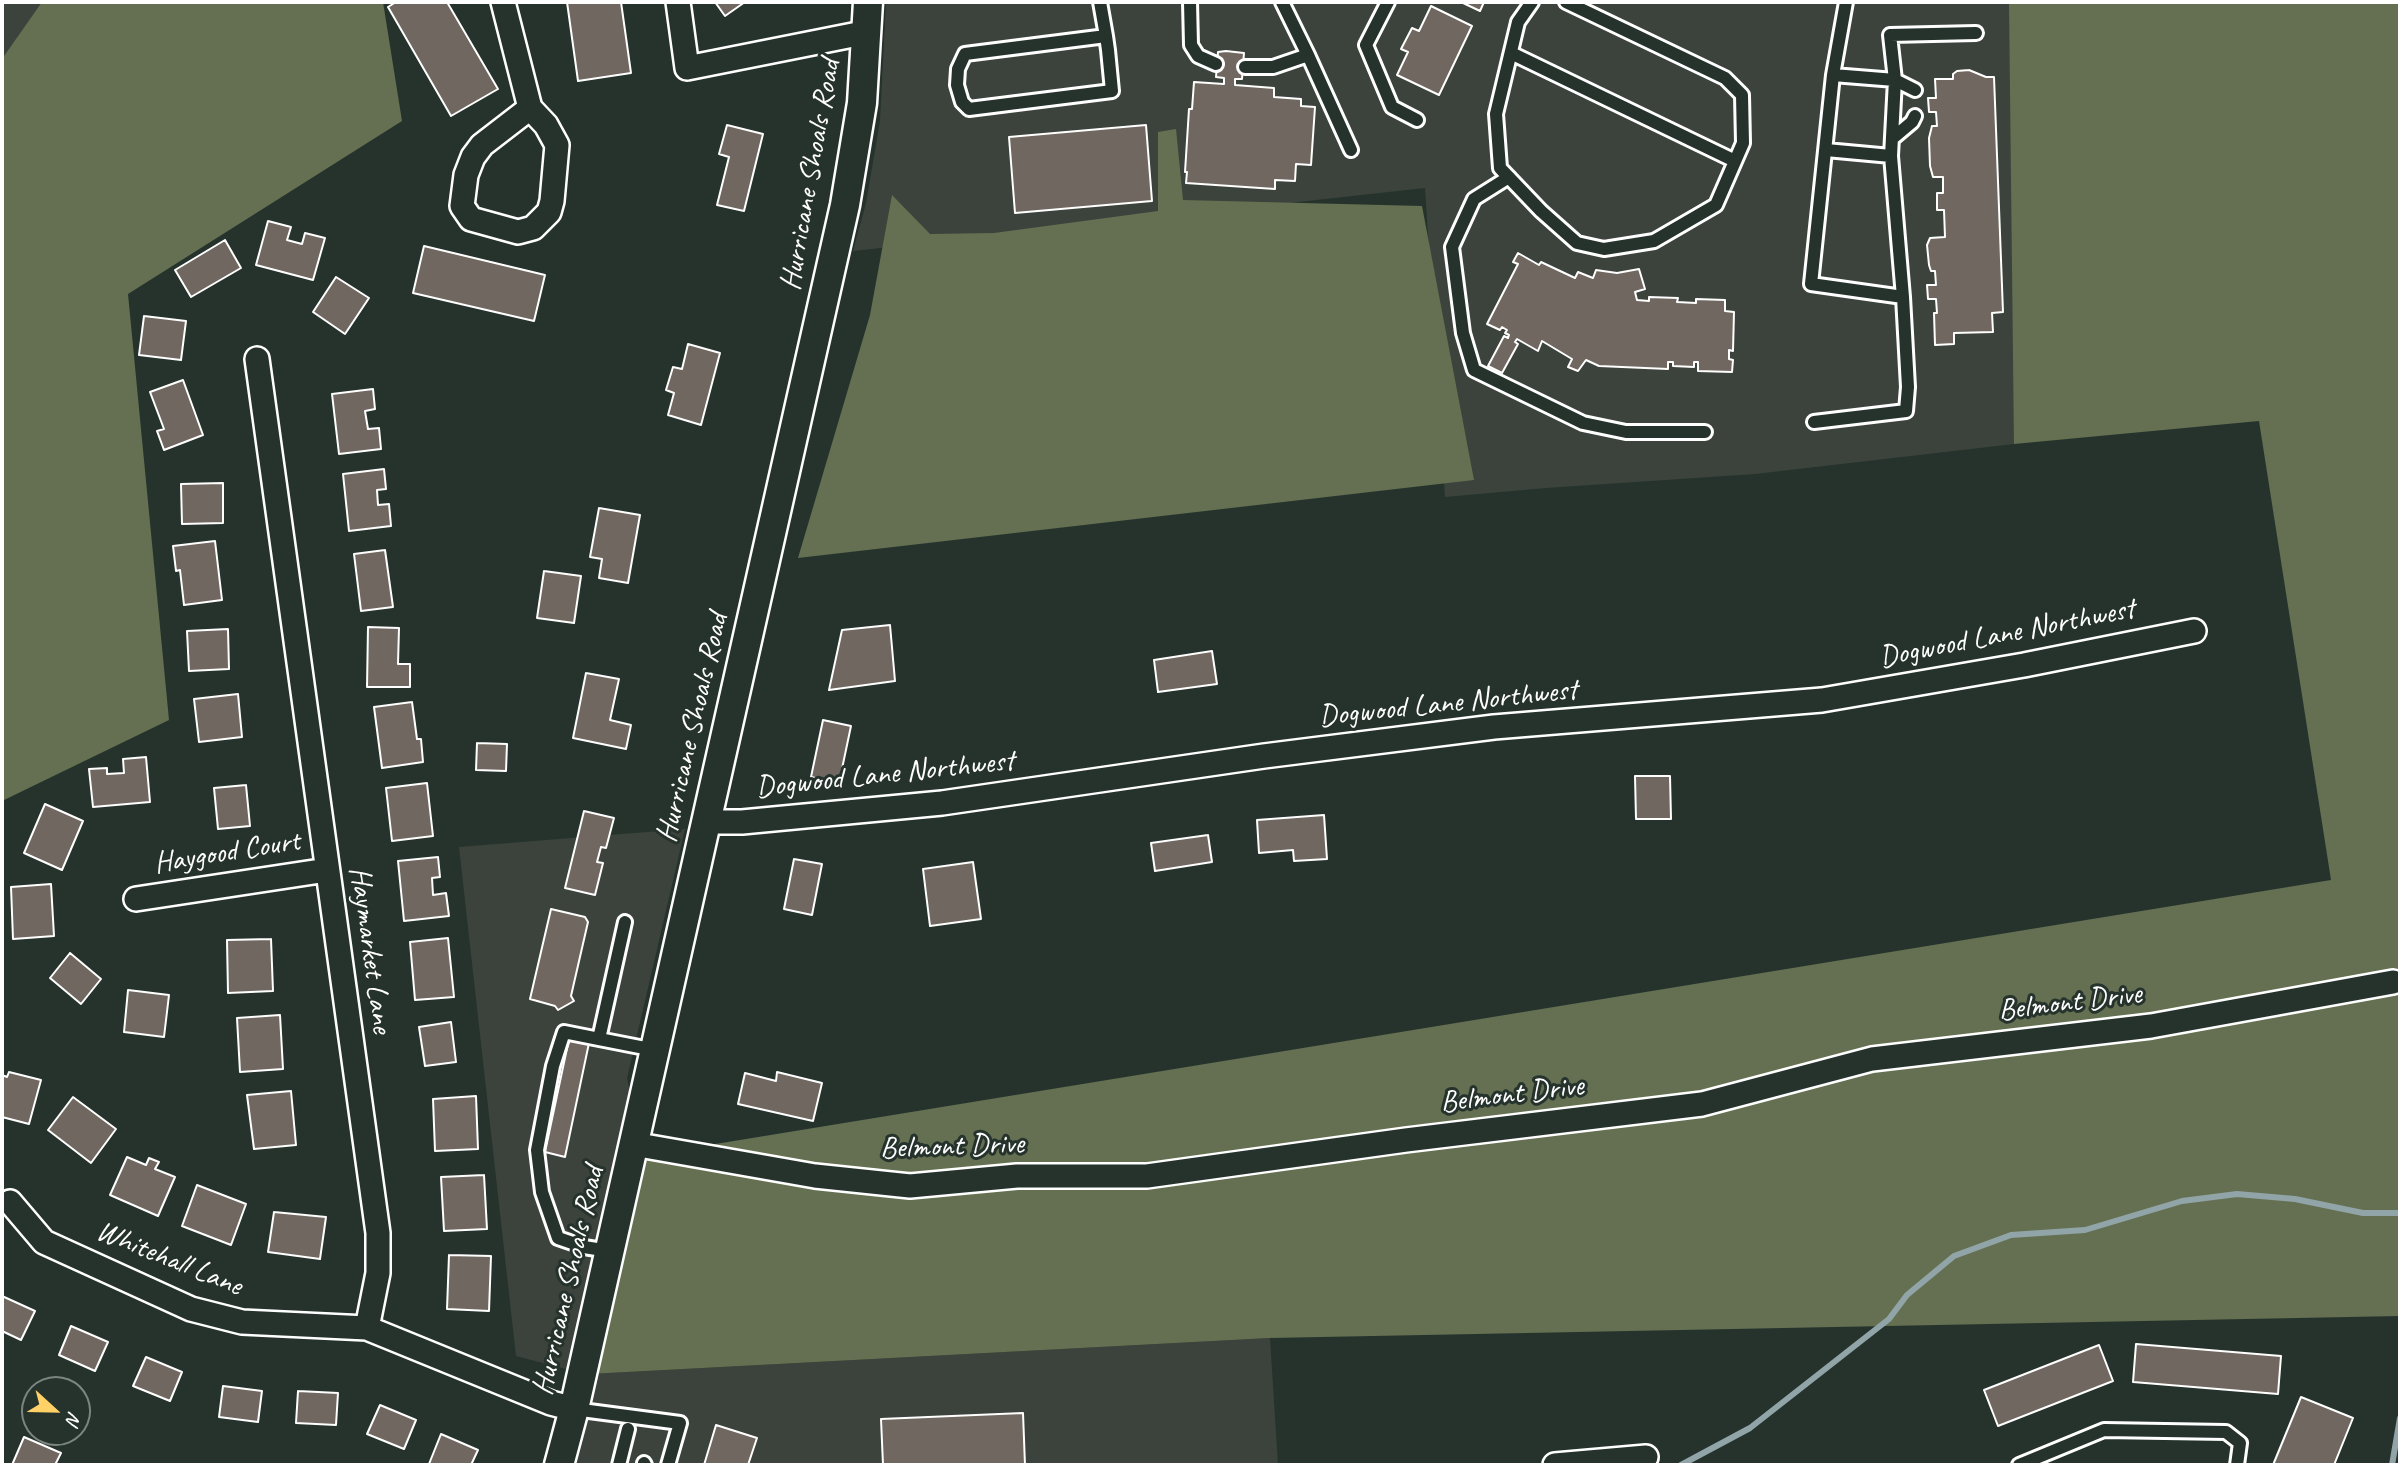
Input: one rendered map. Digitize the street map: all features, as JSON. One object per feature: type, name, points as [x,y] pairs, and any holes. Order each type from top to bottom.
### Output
[{"type":"street","points":[[503,2],[530,108],[546,125],[557,145],[552,201],[549,212],[533,228],[518,232],[471,219],[462,206],[466,175],[473,157],[482,145],[530,108]]},
{"type":"street","points":[[678,2],[687,68],[868,32]]},
{"type":"street","name":"Hurricane Shoals Road","points":[[559,1465],[574,1409],[845,205],[862,103],[868,2]]},
{"type":"street","name":"Haymarket Lane","points":[[257,359],[378,1233],[377,1273],[367,1328]]},
{"type":"street","name":"Dogwood Lane Northwest","points":[[705,822],[742,822],[942,803],[1264,756],[1494,727],[1822,700],[2024,665],[2194,631]]},
{"type":"street","name":"Haygood Court","points":[[136,899],[327,870]]},
{"type":"street","name":"Belmont Drive","points":[[634,1144],[816,1176],[909,1186],[1017,1176],[1147,1176],[1406,1140],[1702,1104],[1872,1059],[2151,1026],[2393,982]]},
{"type":"street","name":"Whitehall Lane","points":[[10,1202],[44,1242],[191,1308],[242,1322],[367,1328]]},
{"type":"street","points":[[367,1328],[551,1403],[574,1409]]},
{"type":"street","points":[[1555,1465],[1646,1457]]},
{"type":"lane","points":[[1100,2],[1106,36],[1108,50],[1112,91],[969,109],[962,102],[957,85],[958,69],[965,54],[1106,36]]},
{"type":"lane","points":[[1190,2],[1191,45],[1198,56],[1216,64]]},
{"type":"lane","points":[[1282,2],[1351,150]]},
{"type":"lane","points":[[1388,2],[1366,45],[1392,107],[1417,120]]},
{"type":"lane","points":[[1532,2],[1518,22],[1496,114],[1500,168],[1541,211],[1577,243],[1604,249],[1654,242],[1716,205],[1743,143],[1742,95],[1725,78],[1566,2]]},
{"type":"lane","points":[[1846,2],[1833,75],[1811,284],[1903,297]]},
{"type":"lane","points":[[1814,422],[1906,411],[1908,387],[1903,297],[1891,156],[1895,80],[1890,34],[1976,33]]},
{"type":"lane","points":[[1511,53],[1735,161]]},
{"type":"lane","points":[[1245,67],[1273,67],[1308,55]]},
{"type":"lane","points":[[1833,75],[1895,80],[1915,90]]},
{"type":"lane","points":[[1893,138],[1912,122],[1914,116]]},
{"type":"lane","points":[[1826,150],[1891,156]]},
{"type":"lane","points":[[1509,177],[1474,199],[1452,247],[1463,333],[1474,370],[1583,423],[1626,432],[1705,432]]},
{"type":"lane","points":[[599,1040],[625,922]]},
{"type":"lane","points":[[609,1251],[584,1247],[558,1238],[542,1192],[537,1150],[553,1066],[564,1031],[655,1050]]},
{"type":"lane","points":[[574,1409],[680,1423],[668,1465]]},
{"type":"lane","points":[[620,1415],[634,1443]]},
{"type":"lane","points":[[620,1465],[628,1429]]},
{"type":"lane","points":[[2019,1465],[2104,1430],[2226,1432],[2240,1443],[2237,1465]]},
{"type":"shaded area","points":[[2,2],[68,2],[2,99]]},
{"type":"shaded area","points":[[886,2],[2015,2],[2014,444],[1755,474],[1445,497],[1425,188],[853,251],[866,203],[880,121]]},
{"type":"shaded area","points":[[685,829],[627,1078],[643,1155],[589,1374],[1270,1338],[1278,1465],[559,1465],[589,1375],[516,1356],[459,847]]},
{"type":"green space","points":[[42,2],[383,2],[402,121],[128,294],[169,720],[2,801],[2,59]]},
{"type":"green space","points":[[2009,2],[2400,2],[2400,1316],[1270,1338],[589,1374],[642,1156],[2331,880],[2259,421],[2014,444]]},
{"type":"green space","points":[[1176,129],[1183,200],[1422,206],[1474,480],[798,558],[870,315],[892,195],[930,234],[994,233],[1158,211],[1158,132]]},
{"type":"building","points":[[396,2],[447,2],[498,89],[451,116],[388,7]]},
{"type":"building","points":[[567,2],[621,2],[631,73],[578,81]]},
{"type":"building","points":[[715,2],[745,2],[725,16]]},
{"type":"building","points":[[1461,2],[1484,2],[1480,11]]},
{"type":"building","points":[[1431,6],[1472,26],[1439,95],[1397,75],[1408,52],[1401,49],[1412,28],[1419,31]]},
{"type":"building","points":[[1218,52],[1244,53],[1242,79],[1235,79],[1235,85],[1274,88],[1274,97],[1301,99],[1301,106],[1315,107],[1311,165],[1296,164],[1295,181],[1275,180],[1275,189],[1186,183],[1189,109],[1192,109],[1194,82],[1224,84],[1224,78],[1216,77]]},
{"type":"building","points":[[1969,70],[1986,77],[1994,77],[2003,312],[1992,313],[1993,332],[1954,333],[1954,344],[1935,345],[1936,299],[1928,299],[1927,285],[1936,285],[1935,271],[1931,271],[1929,265],[1927,245],[1930,238],[1945,237],[1944,210],[1937,210],[1937,193],[1943,193],[1943,177],[1933,177],[1930,166],[1929,138],[1932,126],[1937,126],[1936,112],[1929,112],[1928,98],[1936,98],[1935,79],[1953,79],[1953,74],[1957,71]]},
{"type":"building","points":[[727,125],[763,134],[744,211],[717,205],[729,157],[719,154]]},
{"type":"building","points":[[1146,125],[1152,201],[1015,213],[1009,137]]},
{"type":"building","points":[[268,221],[291,227],[287,240],[302,244],[305,233],[325,238],[313,280],[256,265]]},
{"type":"building","points":[[225,240],[241,268],[191,297],[175,270]]},
{"type":"building","points":[[424,246],[545,275],[534,321],[413,293]]},
{"type":"building","points":[[1518,253],[1539,265],[1541,262],[1575,278],[1578,272],[1593,278],[1596,270],[1617,273],[1639,269],[1645,289],[1635,292],[1637,300],[1649,301],[1649,297],[1678,298],[1677,302],[1696,303],[1696,299],[1725,300],[1725,311],[1734,312],[1733,351],[1729,350],[1729,359],[1733,360],[1732,372],[1698,371],[1698,362],[1694,362],[1694,367],[1673,366],[1673,362],[1668,362],[1668,369],[1599,366],[1586,360],[1578,371],[1568,367],[1572,359],[1542,341],[1538,351],[1517,339],[1515,342],[1518,344],[1502,373],[1488,366],[1504,336],[1508,338],[1509,335],[1502,327],[1500,330],[1487,324],[1518,264],[1513,262]]},
{"type":"building","points":[[336,277],[369,298],[345,334],[313,312]]},
{"type":"building","points":[[144,316],[186,321],[181,360],[139,355]]},
{"type":"building","points":[[688,344],[720,353],[701,425],[668,415],[674,393],[666,390],[673,367],[682,369]]},
{"type":"building","points":[[183,380],[203,435],[164,450],[157,431],[164,429],[150,392]]},
{"type":"building","points":[[373,389],[375,409],[365,411],[368,429],[379,428],[381,449],[339,454],[332,394]]},
{"type":"building","points":[[384,469],[386,489],[377,490],[378,505],[389,504],[391,526],[349,531],[343,474]]},
{"type":"building","points":[[223,483],[223,523],[182,524],[181,484]]},
{"type":"building","points":[[599,508],[640,515],[628,583],[599,578],[602,559],[590,557]]},
{"type":"building","points":[[215,541],[222,600],[184,605],[180,570],[176,571],[173,546]]},
{"type":"building","points":[[385,550],[393,607],[361,611],[354,554]]},
{"type":"building","points":[[544,571],[581,576],[574,623],[537,618]]},
{"type":"building","points":[[890,625],[895,681],[829,690],[842,630]]},
{"type":"building","points":[[368,627],[399,628],[398,664],[410,664],[410,687],[367,687]]},
{"type":"building","points":[[228,629],[229,669],[189,671],[187,631]]},
{"type":"building","points":[[1212,651],[1217,684],[1158,692],[1154,660]]},
{"type":"building","points":[[586,673],[619,679],[610,720],[631,725],[626,749],[573,738]]},
{"type":"building","points":[[238,694],[242,737],[199,742],[194,699]]},
{"type":"building","points":[[412,702],[417,739],[421,739],[423,762],[382,768],[374,707]]},
{"type":"building","points":[[823,720],[851,726],[839,783],[811,777]]},
{"type":"building","points":[[477,743],[507,744],[506,771],[476,770]]},
{"type":"building","points":[[146,757],[150,802],[93,807],[89,769],[107,768],[107,774],[124,773],[123,759]]},
{"type":"building","points":[[1635,776],[1670,776],[1671,819],[1636,819]]},
{"type":"building","points":[[427,783],[433,836],[392,841],[386,788]]},
{"type":"building","points":[[246,785],[250,826],[218,829],[214,788]]},
{"type":"building","points":[[45,804],[83,821],[62,870],[24,853]]},
{"type":"building","points":[[584,811],[614,818],[606,848],[601,847],[597,862],[603,863],[595,895],[565,888]]},
{"type":"building","points":[[1324,815],[1327,859],[1294,861],[1293,850],[1259,853],[1257,820]]},
{"type":"building","points":[[1208,835],[1212,862],[1155,871],[1151,843]]},
{"type":"building","points":[[438,857],[440,877],[432,878],[433,895],[446,893],[449,916],[404,921],[398,861]]},
{"type":"building","points":[[794,859],[822,864],[812,915],[784,909]]},
{"type":"building","points":[[973,862],[981,919],[930,926],[923,869]]},
{"type":"building","points":[[51,884],[54,936],[13,939],[11,887]]},
{"type":"building","points":[[551,909],[585,917],[588,922],[571,996],[574,1001],[558,1010],[555,1006],[530,999]]},
{"type":"building","points":[[448,938],[454,997],[415,1000],[410,942]]},
{"type":"building","points":[[271,939],[273,991],[228,993],[227,940]]},
{"type":"building","points":[[70,953],[101,979],[81,1004],[50,978]]},
{"type":"building","points":[[128,990],[169,995],[164,1037],[124,1032]]},
{"type":"building","points":[[280,1015],[283,1069],[240,1072],[237,1018]]},
{"type":"building","points":[[451,1022],[456,1062],[425,1066],[419,1027]]},
{"type":"building","points":[[569,1039],[589,1043],[565,1157],[545,1152]]},
{"type":"building","points":[[9,1072],[41,1080],[29,1124],[2,1117],[2,1075],[7,1077]]},
{"type":"building","points":[[777,1072],[822,1083],[813,1121],[738,1104],[745,1073],[776,1081]]},
{"type":"building","points":[[291,1091],[296,1145],[254,1149],[247,1095]]},
{"type":"building","points":[[476,1096],[478,1149],[435,1151],[433,1099]]},
{"type":"building","points":[[73,1097],[116,1129],[91,1163],[48,1130]]},
{"type":"building","points":[[127,1157],[146,1165],[149,1158],[159,1162],[155,1169],[175,1177],[158,1216],[110,1195]]},
{"type":"building","points":[[484,1175],[487,1229],[444,1231],[441,1177]]},
{"type":"building","points":[[197,1185],[246,1204],[231,1245],[182,1226]]},
{"type":"building","points":[[274,1212],[326,1217],[320,1259],[268,1252]]},
{"type":"building","points":[[449,1255],[491,1256],[489,1311],[447,1309]]},
{"type":"building","points":[[2,1296],[35,1311],[21,1340],[2,1331]]},
{"type":"building","points":[[71,1326],[108,1342],[95,1371],[59,1355]]},
{"type":"building","points":[[2136,1344],[2281,1356],[2278,1394],[2133,1382]]},
{"type":"building","points":[[2099,1345],[2113,1381],[1998,1426],[1984,1390]]},
{"type":"building","points":[[146,1357],[182,1372],[170,1401],[133,1386]]},
{"type":"building","points":[[223,1386],[262,1391],[258,1422],[219,1417]]},
{"type":"building","points":[[298,1391],[338,1393],[336,1425],[296,1423]]},
{"type":"building","points":[[2301,1397],[2353,1418],[2334,1465],[2273,1465]]},
{"type":"building","points":[[380,1405],[416,1420],[404,1449],[367,1434]]},
{"type":"building","points":[[1023,1413],[1025,1465],[883,1465],[881,1419]]},
{"type":"building","points":[[716,1425],[757,1438],[748,1465],[704,1465]]},
{"type":"building","points":[[441,1434],[478,1450],[471,1465],[429,1464]]},
{"type":"building","points":[[21,1444],[45,1446],[61,1453],[55,1465],[12,1465]]},
{"type":"waterway","points":[[1681,1465],[1750,1428],[1889,1319],[1907,1295],[1954,1256],[2011,1235],[2085,1230],[2182,1201],[2237,1194],[2295,1199],[2363,1213],[2400,1213]]},
{"type":"waterway","points":[[2392,1465],[2400,1418]]}]
